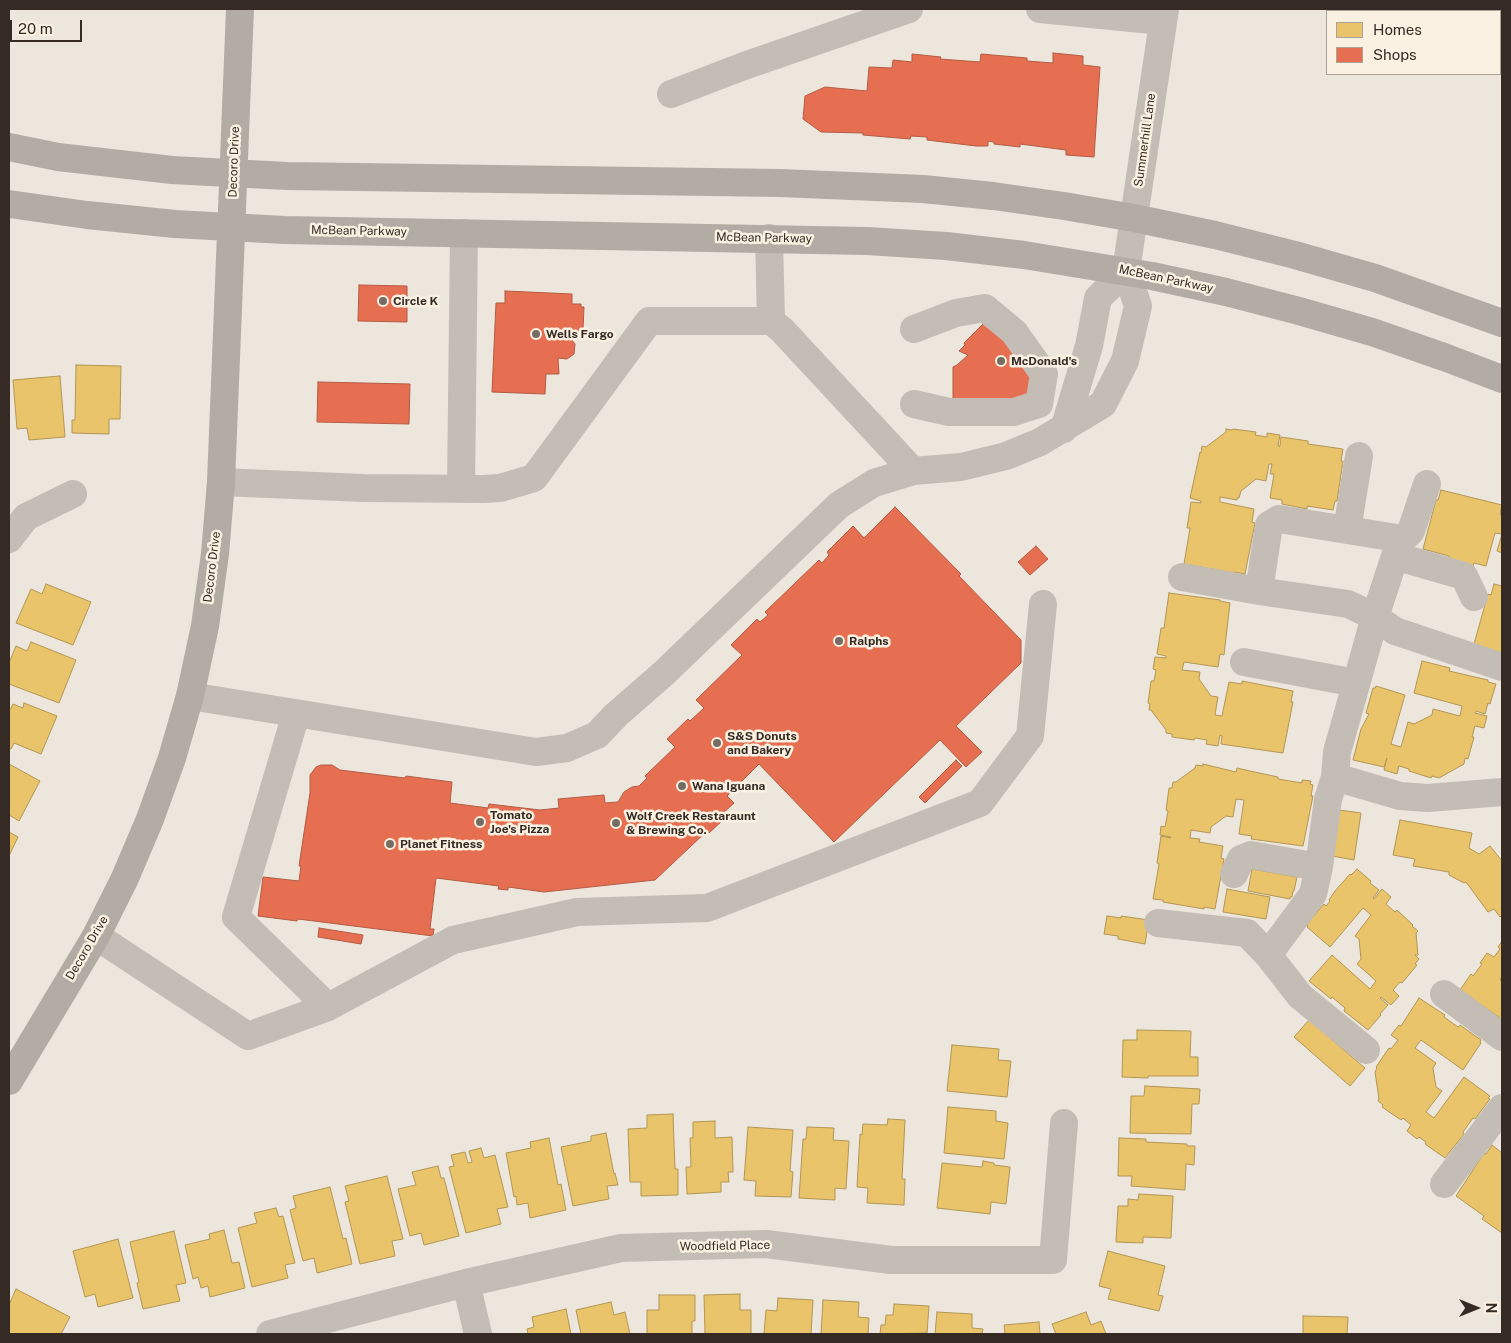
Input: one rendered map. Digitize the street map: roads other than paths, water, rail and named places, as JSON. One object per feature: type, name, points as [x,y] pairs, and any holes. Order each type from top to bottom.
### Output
[{"type":"main road","name":"Decoro Drive","points":[[10,1076],[96,936],[125,878],[150,819],[172,758],[190,696],[206,617],[215,554],[221,482],[240,9]]},
{"type":"main road","points":[[9,147],[58,157],[172,170],[287,176],[851,185],[993,196],[1134,218],[1295,254],[1454,304],[1502,323]]},
{"type":"main road","name":"McBean Parkway","points":[[9,204],[162,223],[284,230],[867,241],[946,246],[1024,255],[1126,271],[1226,292],[1381,335],[1502,379]]},
{"type":"street","points":[[671,94],[744,66],[910,9]]},
{"type":"street","points":[[1040,9],[1164,15]]},
{"type":"street","name":"Summerhill Lane","points":[[1126,271],[1164,15]]},
{"type":"street","points":[[461,488],[464,233]]},
{"type":"street","points":[[769,238],[771,321]]},
{"type":"street","points":[[190,696],[536,752],[567,748],[597,735],[839,506],[874,482],[914,471],[961,467],[1006,456],[1040,442],[1064,429],[1103,404],[1125,361],[1138,306],[1126,271],[1098,298],[1089,346],[1064,429]]},
{"type":"street","points":[[914,329],[956,313],[985,308],[1014,332],[1044,374],[1039,404],[1014,412],[949,412],[914,404]]},
{"type":"street","points":[[221,482],[310,484],[363,488],[500,488],[534,478],[649,321],[771,321],[782,330],[914,471]]},
{"type":"street","points":[[1347,530],[1359,456]]},
{"type":"street","points":[[1268,955],[1313,894],[1319,867],[1328,799],[1334,777],[1336,752],[1375,617],[1399,547],[1411,531],[1427,484]]},
{"type":"street","points":[[9,539],[26,517],[73,494]]},
{"type":"street","points":[[1259,591],[1269,525],[1279,519],[1347,530],[1399,547],[1464,576],[1474,597]]},
{"type":"street","points":[[1182,577],[1348,604],[1375,617],[1396,631],[1502,667]]},
{"type":"street","points":[[96,936],[248,1036],[328,1007],[453,940],[576,912],[707,908],[980,804],[1030,736],[1043,604]]},
{"type":"street","points":[[1244,662],[1356,683]]},
{"type":"street","points":[[296,714],[236,917],[328,1007]]},
{"type":"street","points":[[1334,777],[1400,796],[1428,798],[1502,792]]},
{"type":"street","points":[[1234,874],[1241,859],[1251,855],[1319,867]]},
{"type":"street","points":[[1158,923],[1247,933],[1268,955],[1300,996],[1366,1050]]},
{"type":"street","points":[[1444,994],[1502,1037]]},
{"type":"street","points":[[1444,1184],[1502,1108]]},
{"type":"street","name":"Woodfield Place","points":[[270,1334],[466,1283],[621,1248],[766,1244],[891,1260],[1053,1260],[1064,1123]]},
{"type":"street","points":[[466,1283],[478,1334]]},
{"type":"place","name":"Circle K","points":[[383,301]]},
{"type":"place","name":"Wells Fargo","points":[[536,334]]},
{"type":"place","name":"McDonald's","points":[[1001,361]]},
{"type":"place","name":"Ralphs","points":[[839,641]]},
{"type":"place","name":"S&S Donuts and Bakery","points":[[717,743]]},
{"type":"place","name":"Wana Iguana","points":[[682,786]]},
{"type":"place","name":"Tomato Joe's Pizza","points":[[480,822]]},
{"type":"place","name":"Wolf Creek Restaraunt & Brewing Co.","points":[[616,823]]},
{"type":"place","name":"Planet Fitness","points":[[390,844]]}]
